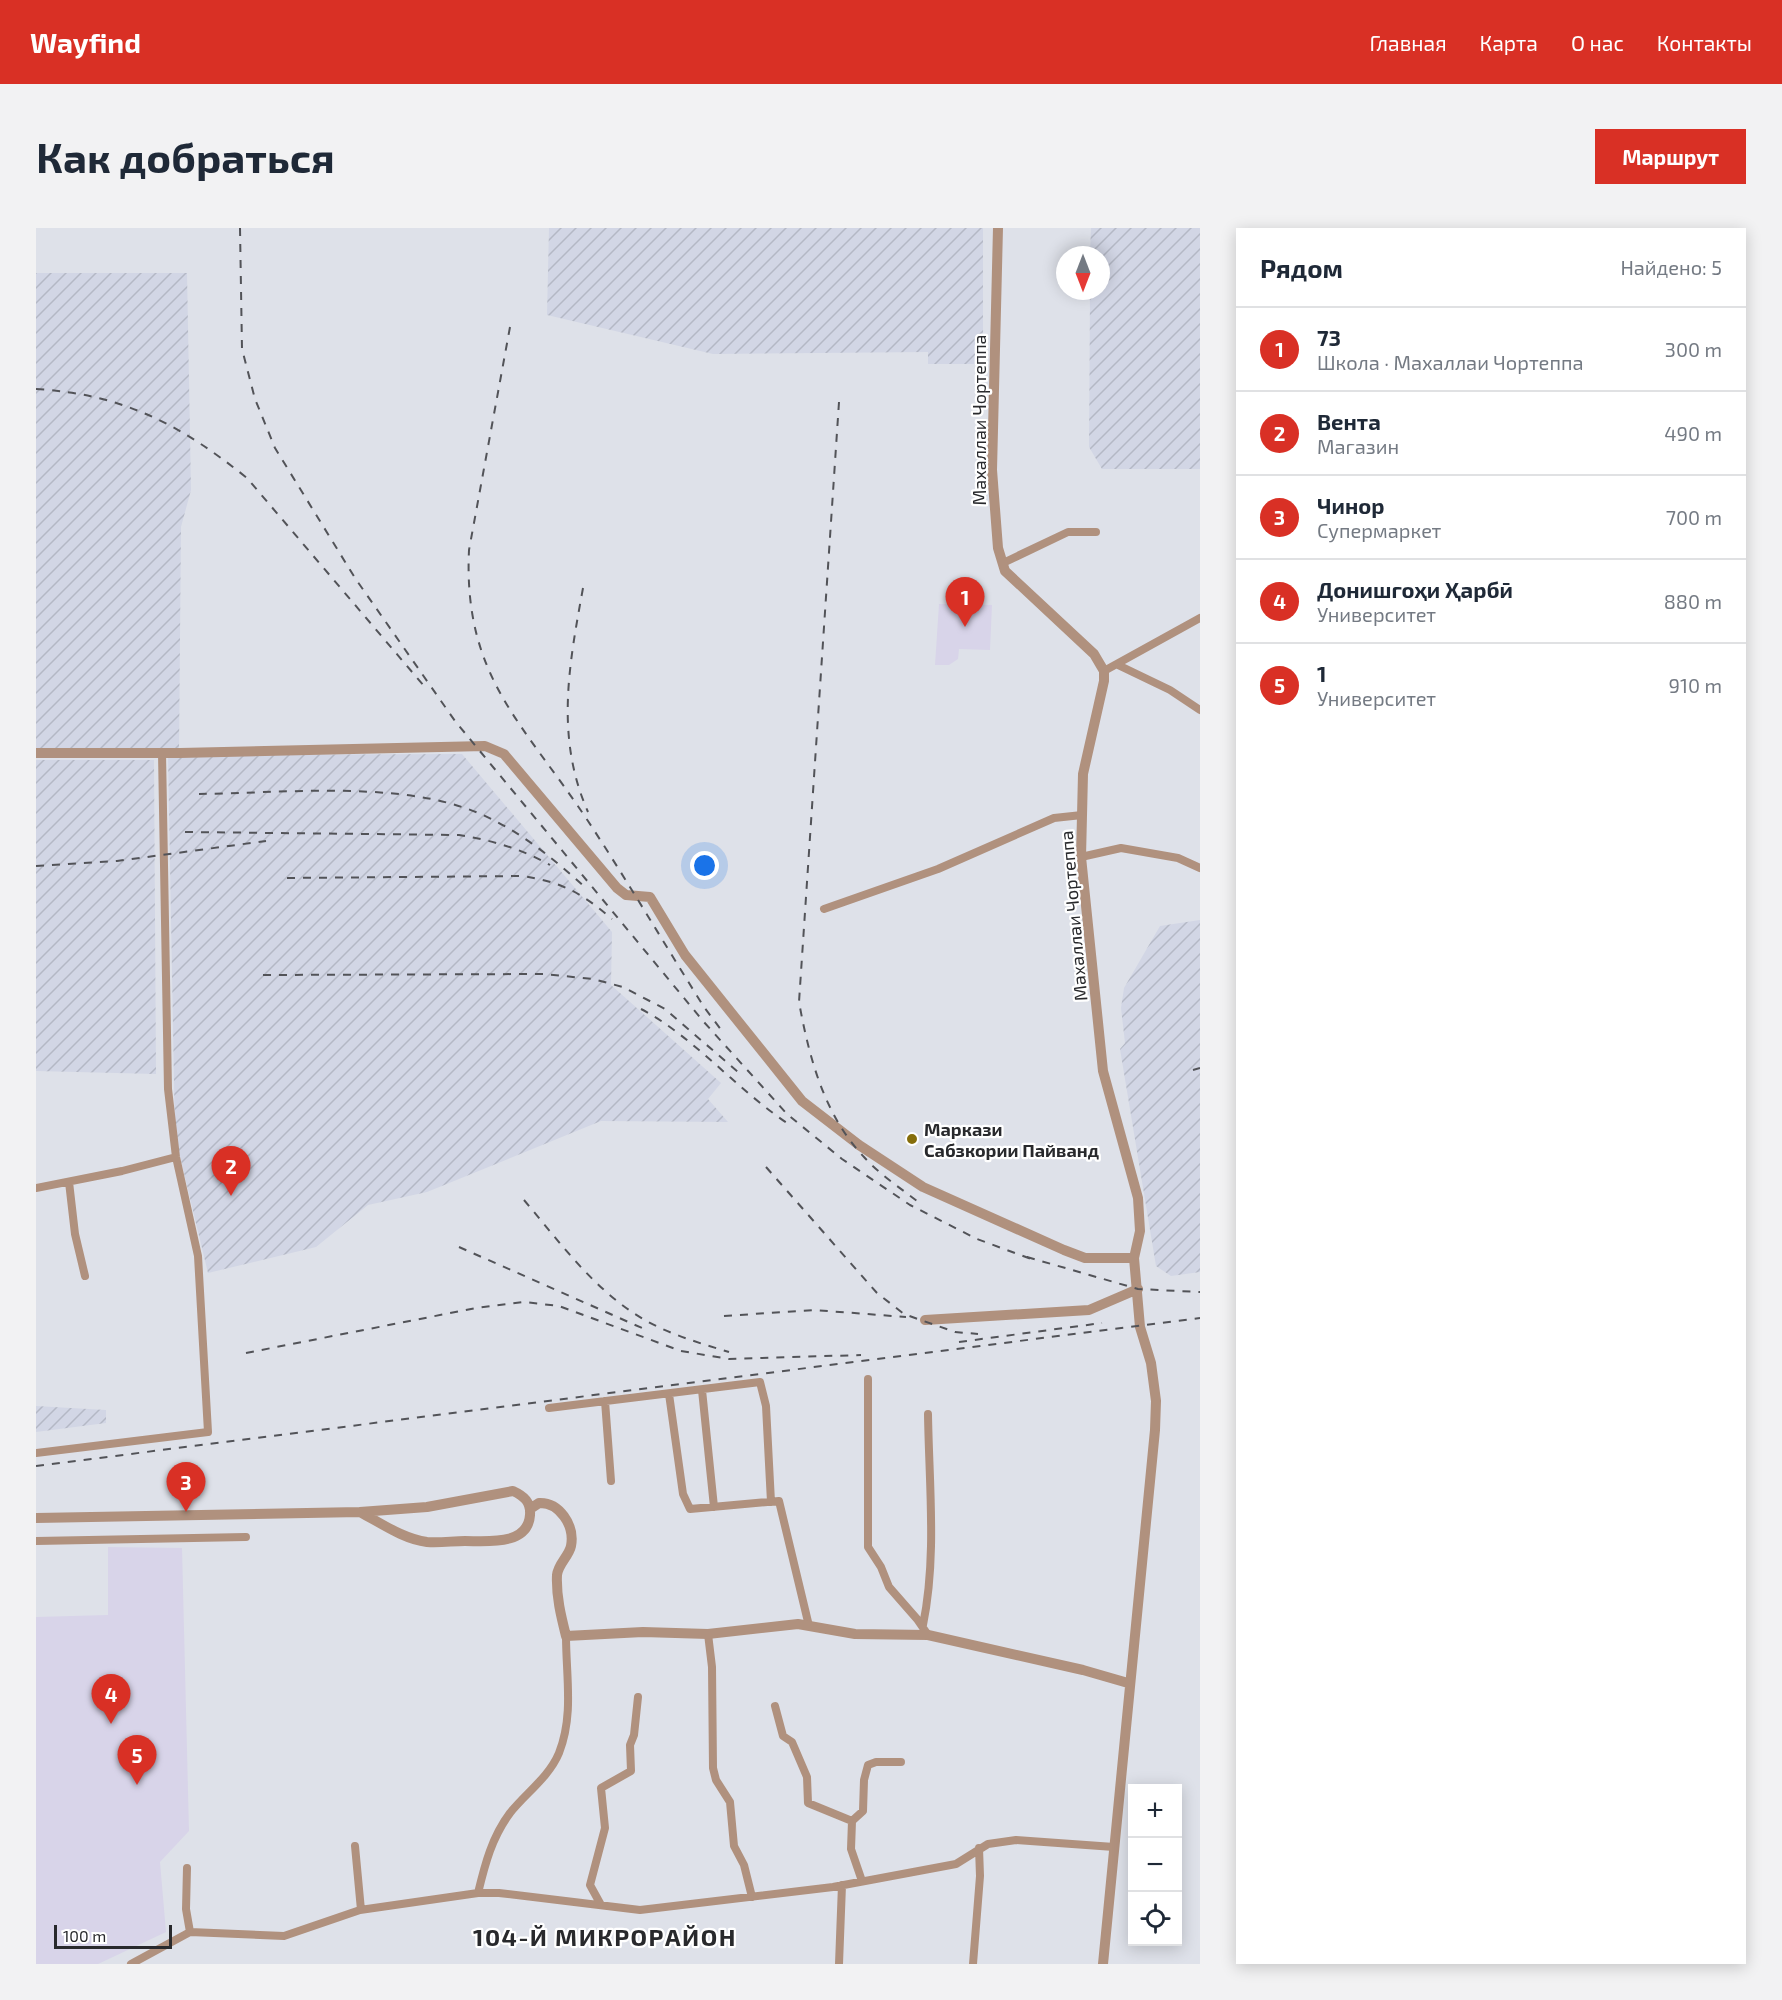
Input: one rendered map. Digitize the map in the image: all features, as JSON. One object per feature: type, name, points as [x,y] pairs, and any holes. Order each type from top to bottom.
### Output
[{"type":"street","name":"Махаллаи Чортеппа","points":[[998,228],[992,470],[997,538],[1005,570],[1094,654],[1104,671],[1100,700],[1083,774],[1081,857],[1102,1071],[1138,1198],[1140,1231],[1134,1258],[1140,1327],[1151,1363],[1156,1401],[1103,1964]]},
{"type":"street","points":[[1003,563],[1068,532],[1096,532]]},
{"type":"street","points":[[1104,671],[1200,618]]},
{"type":"street","points":[[1118,664],[1170,690],[1200,710]]},
{"type":"street","points":[[36,753],[180,753],[485,746],[494,749],[504,754],[617,888],[627,895],[650,897],[657,904],[685,955],[802,1101],[860,1145],[923,1186],[1085,1258],[1134,1258]]},
{"type":"street","points":[[36,1453],[208,1432],[198,1256],[176,1157],[168,1089],[162,753]]},
{"type":"street","points":[[824,909],[938,869],[1054,818],[1082,815]]},
{"type":"street","points":[[1081,857],[1121,848],[1178,858],[1200,868]]},
{"type":"street","points":[[36,1188],[176,1157]]},
{"type":"street","points":[[69,1182],[75,1234],[85,1276]]},
{"type":"street","points":[[925,1320],[1089,1310],[1138,1289]]},
{"type":"street","points":[[868,1379],[868,1546],[881,1567],[888,1587],[925,1630]]},
{"type":"street","points":[[549,1408],[760,1382],[766,1406],[771,1502]]},
{"type":"street","points":[[702,1390],[714,1507]]},
{"type":"street","points":[[669,1394],[683,1494],[690,1509],[779,1501],[809,1626]]},
{"type":"street","points":[[605,1401],[611,1481]]},
{"type":"street","points":[[925,1630],[930,1554],[928,1414]]},
{"type":"street","points":[[36,1518],[360,1512],[427,1507],[513,1491],[525,1497],[530,1509],[527,1528],[513,1538],[501,1541],[428,1542],[408,1538],[360,1512]]},
{"type":"street","points":[[478,1893],[497,1833],[511,1813],[549,1771],[559,1754],[566,1731],[570,1702],[566,1636],[557,1588],[558,1571],[571,1546],[570,1530],[564,1516],[556,1507],[538,1503],[530,1509]]},
{"type":"street","points":[[36,1541],[246,1538]]},
{"type":"street","points":[[566,1636],[643,1632],[708,1634],[798,1624],[855,1634],[925,1630],[1128,1683]]},
{"type":"street","points":[[708,1634],[712,1667],[713,1768],[716,1780],[730,1803],[734,1846],[744,1864],[752,1897]]},
{"type":"street","points":[[601,1905],[590,1885],[604,1828],[601,1788],[630,1771],[630,1745],[634,1735],[638,1697]]},
{"type":"street","points":[[775,1706],[783,1736],[792,1742],[807,1777],[808,1803],[852,1821]]},
{"type":"street","points":[[862,1881],[851,1849],[852,1821],[863,1811],[864,1780],[868,1765],[876,1762],[901,1762]]},
{"type":"street","points":[[131,1964],[190,1932],[284,1936],[361,1910],[478,1893],[499,1893],[640,1910],[842,1885],[956,1864],[979,1848],[1016,1840],[1114,1847]]},
{"type":"street","points":[[355,1846],[361,1910]]},
{"type":"street","points":[[974,1964],[980,1876],[979,1848]]},
{"type":"street","points":[[187,1868],[186,1909],[190,1932]]},
{"type":"street","points":[[839,1964],[842,1885]]},
{"type":"shaded area","points":[[549,228],[983,228],[983,364],[928,364],[928,352],[713,354],[547,315]]},
{"type":"shaded area","points":[[1091,228],[1200,228],[1200,469],[1102,469],[1089,447],[1090,300],[1110,300],[1110,246],[1090,246]]},
{"type":"shaded area","points":[[36,273],[187,273],[191,490],[181,527],[179,750],[36,749]]},
{"type":"shaded area","points":[[939,604],[992,605],[990,650],[959,649],[958,659],[949,665],[935,665]]},
{"type":"shaded area","points":[[462,754],[612,932],[611,985],[721,1083],[708,1099],[728,1122],[601,1121],[427,1192],[368,1205],[316,1247],[208,1273],[175,1136],[168,755]]},
{"type":"shaded area","points":[[36,760],[154,760],[156,1074],[36,1071]]},
{"type":"shaded area","points":[[1200,920],[1200,1272],[1171,1276],[1156,1266],[1120,1049],[1125,1043],[1121,1008],[1124,988],[1160,926]]},
{"type":"shaded area","points":[[36,1406],[106,1410],[106,1423],[36,1432]]},
{"type":"shaded area","points":[[108,1547],[182,1548],[189,1831],[160,1862],[166,1932],[98,1964],[36,1964],[36,1617],[108,1615]]},
{"type":"railway","points":[[240,228],[242,349],[255,399],[275,448],[355,578],[455,721],[703,1021],[787,1114],[842,1159],[910,1205],[977,1239],[1034,1260]]},
{"type":"railway","points":[[510,327],[469,550],[470,594],[476,632],[487,666],[502,697],[588,821],[704,1007],[722,1031]]},
{"type":"railway","points":[[36,389],[67,392],[124,405],[174,428],[223,459],[247,478],[424,686]]},
{"type":"railway","points":[[839,402],[799,1002],[813,1064],[838,1123],[850,1141],[870,1163],[917,1201]]},
{"type":"railway","points":[[583,588],[573,645],[568,728],[571,756],[588,812]]},
{"type":"railway","points":[[199,794],[332,791],[400,794],[432,799],[479,813],[513,831],[559,864],[587,889]]},
{"type":"railway","points":[[185,832],[459,835],[506,846],[550,865]]},
{"type":"railway","points":[[36,866],[117,861],[266,841]]},
{"type":"railway","points":[[287,878],[521,876],[547,881],[570,890],[591,902],[612,919]]},
{"type":"railway","points":[[263,975],[544,974],[593,979],[623,987],[665,1009],[738,1072]]},
{"type":"railway","points":[[641,1009],[679,1034],[790,1125]]},
{"type":"railway","points":[[1193,1070],[1200,1068]]},
{"type":"railway","points":[[766,1167],[877,1293],[904,1314],[955,1332],[978,1334]]},
{"type":"railway","points":[[524,1200],[574,1260],[602,1288],[632,1312],[667,1331],[729,1352]]},
{"type":"railway","points":[[459,1247],[642,1328]]},
{"type":"railway","points":[[1027,1257],[1138,1289],[1200,1292]]},
{"type":"railway","points":[[246,1353],[476,1308],[524,1302],[559,1306],[681,1351],[729,1359],[861,1355]]},
{"type":"railway","points":[[724,1316],[814,1310],[906,1317]]},
{"type":"railway","points":[[36,1466],[1200,1318]]},
{"type":"railway","points":[[959,1342],[1102,1323]]},
{"type":"place","name":"73","points":[[965,627]]},
{"type":"place","name":"Маркази Сабзкории Пайванд","points":[[912,1139]]},
{"type":"place","name":"Вента","points":[[231,1196]]},
{"type":"place","name":"Чинор","points":[[186,1512]]},
{"type":"place","name":"Донишгоҳи Ҳарбӣ","points":[[111,1724]]},
{"type":"place","name":"1","points":[[137,1785]]},
{"type":"district","name":"104-Й МИКРОРАЙОН","points":[[605,1936]]}]
